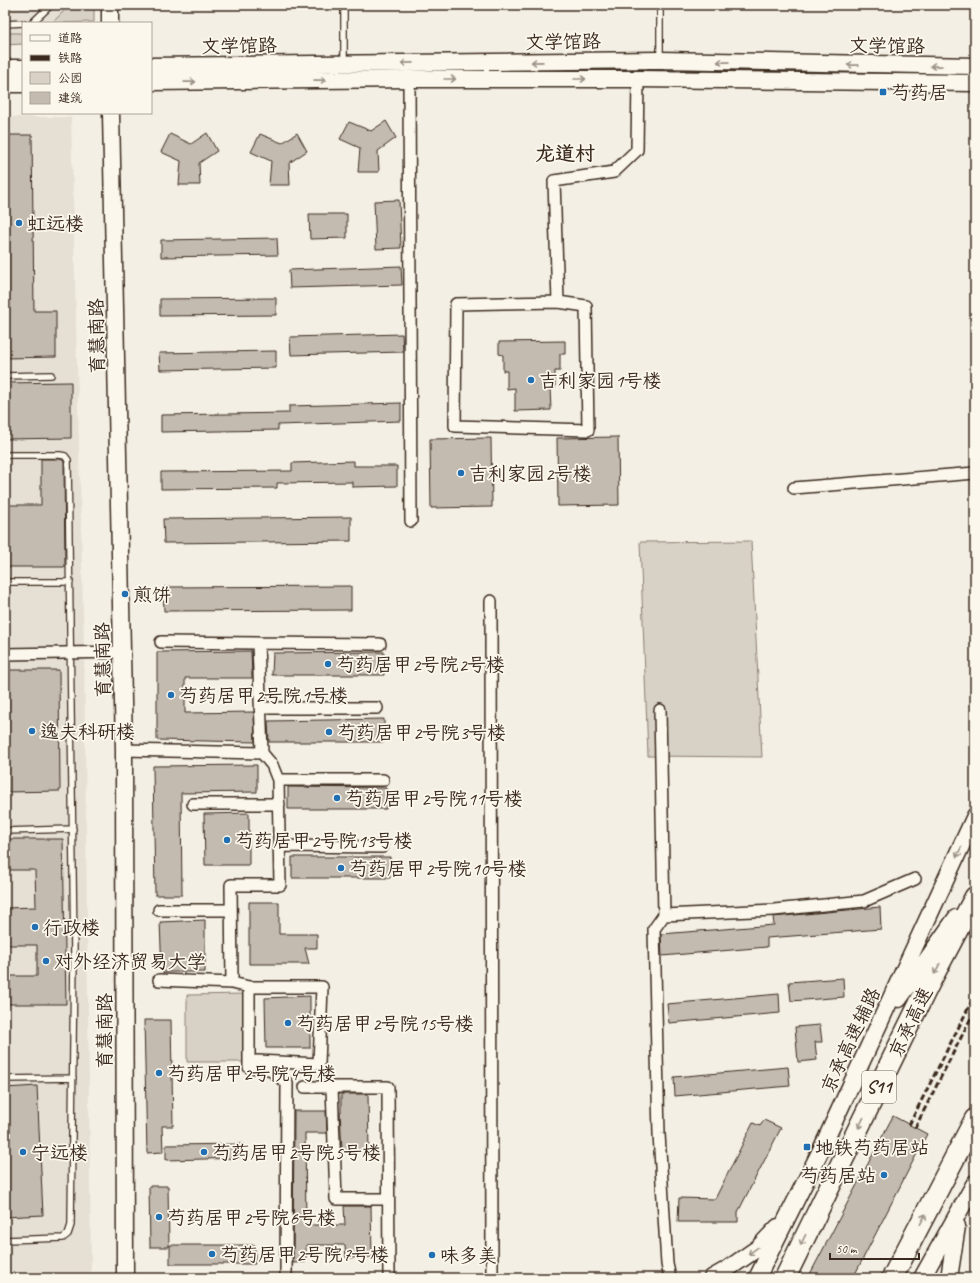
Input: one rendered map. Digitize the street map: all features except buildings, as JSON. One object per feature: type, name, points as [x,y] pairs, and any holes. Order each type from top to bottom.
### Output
[{"type":"highway","name":"京承高速","points":[[785,1278],[927,989],[975,897]]},
{"type":"highway","points":[[892,1278],[975,1119]]},
{"type":"street","points":[[110,5],[110,22]]},
{"type":"street","name":"文学馆路","points":[[152,66],[660,60],[975,66]]},
{"type":"street","points":[[5,68],[22,68]]},
{"type":"street","points":[[408,79],[411,521]]},
{"type":"street","name":"文学馆路","points":[[152,82],[408,79],[638,79],[975,83]]},
{"type":"street","points":[[558,302],[554,181],[614,172],[638,150],[638,79]]},
{"type":"street","points":[[5,84],[22,84]]},
{"type":"street","name":"育慧南路","points":[[111,114],[124,750],[125,1278]]},
{"type":"street","points":[[558,302],[586,306],[588,430],[455,426],[456,304],[558,302]]},
{"type":"street","points":[[794,488],[975,473]]},
{"type":"street","points":[[491,601],[492,1278]]},
{"type":"street","points":[[161,642],[380,644]]},
{"type":"street","points":[[232,983],[231,885],[280,885],[278,780],[272,764],[262,753],[258,643]]},
{"type":"street","points":[[5,654],[122,652]]},
{"type":"street","points":[[260,708],[377,708]]},
{"type":"street","points":[[660,710],[664,915],[654,929],[659,1134],[667,1264],[670,1278]]},
{"type":"street","points":[[124,750],[262,753]]},
{"type":"street","points":[[278,780],[383,780]]},
{"type":"street","points":[[193,804],[279,804]]},
{"type":"street","name":"京承高速辅路","points":[[757,1278],[820,1152],[975,816]]},
{"type":"street","points":[[280,846],[382,847]]},
{"type":"street","points":[[664,915],[774,910],[864,901],[915,879]]},
{"type":"street","points":[[875,1033],[975,891]]},
{"type":"street","points":[[159,910],[231,910]]},
{"type":"street","points":[[159,980],[232,983],[249,987],[322,987],[319,1064],[249,1061]]},
{"type":"street","points":[[249,987],[249,1068],[269,1069],[287,1083],[286,1278]]},
{"type":"street","points":[[305,1087],[388,1087],[389,1278]]},
{"type":"street","points":[[332,1087],[336,1199],[388,1199]]},
{"type":"street","points":[[922,1278],[975,1183]]},
{"type":"street","points":[[949,1278],[952,1248],[959,1213]]},
{"type":"street","points":[[712,1278],[758,1248],[790,1214]]},
{"type":"lane","points":[[33,22],[51,5]]},
{"type":"lane","points":[[344,5],[344,63]]},
{"type":"lane","points":[[660,5],[660,60]]},
{"type":"lane","points":[[5,24],[22,23]]},
{"type":"lane","points":[[5,376],[51,375]]},
{"type":"lane","points":[[5,455],[60,455],[65,456],[68,460],[73,829],[73,1078],[71,1225],[68,1234],[62,1238],[5,1240]]},
{"type":"lane","points":[[5,582],[70,582]]},
{"type":"lane","points":[[5,831],[73,829]]},
{"type":"lane","points":[[5,1079],[73,1078]]},
{"type":"shaded area","points":[[5,5],[70,5],[53,22],[22,22],[22,33],[5,33]]},
{"type":"shaded area","name":"对外经济贸易大学","points":[[5,117],[71,117],[84,651],[91,1272],[5,1272]]},
{"type":"green space","points":[[70,5],[94,5],[94,22],[53,22]]},
{"type":"green space","points":[[5,33],[22,33],[22,44],[5,45]]},
{"type":"green space","points":[[751,541],[762,757],[648,756],[640,542]]},
{"type":"green space","points":[[246,994],[247,1062],[187,1062],[187,995]]},
{"type":"railway","points":[[909,1125],[975,995]]},
{"type":"railway","points":[[915,1128],[975,1010]]},
{"type":"place","name":"芍药居","points":[[883,92]]},
{"type":"place","name":"虹远楼","points":[[19,223]]},
{"type":"place","name":"吉利家园1号楼","points":[[531,380]]},
{"type":"place","name":"吉利家园2号楼","points":[[461,473]]},
{"type":"place","name":"煎饼","points":[[125,594]]},
{"type":"place","name":"芍药居甲2号院2号楼","points":[[328,664]]},
{"type":"place","name":"芍药居甲2号院1号楼","points":[[171,695]]},
{"type":"place","name":"逸夫科研楼","points":[[32,731]]},
{"type":"place","name":"芍药居甲2号院3号楼","points":[[329,732]]},
{"type":"place","name":"芍药居甲2号院11号楼","points":[[337,798]]},
{"type":"place","name":"芍药居甲2号院13号楼","points":[[227,840]]},
{"type":"place","name":"芍药居甲2号院10号楼","points":[[341,868]]},
{"type":"place","name":"行政楼","points":[[35,927]]},
{"type":"place","name":"对外经济贸易大学","points":[[46,961]]},
{"type":"place","name":"芍药居甲2号院15号楼","points":[[288,1023]]},
{"type":"place","name":"芍药居甲2号院4号楼","points":[[159,1073]]},
{"type":"place","name":"地铁芍药居站","points":[[807,1147]]},
{"type":"place","name":"宁远楼","points":[[23,1152]]},
{"type":"place","name":"芍药居甲2号院5号楼","points":[[204,1152]]},
{"type":"place","name":"芍药居站","points":[[884,1175]]},
{"type":"place","name":"芍药居甲2号院6号楼","points":[[159,1217]]},
{"type":"place","name":"芍药居甲2号院7号楼","points":[[212,1254]]},
{"type":"place","name":"味多美","points":[[432,1255]]},
{"type":"district","name":"龙道村","points":[[565,153]]}]
